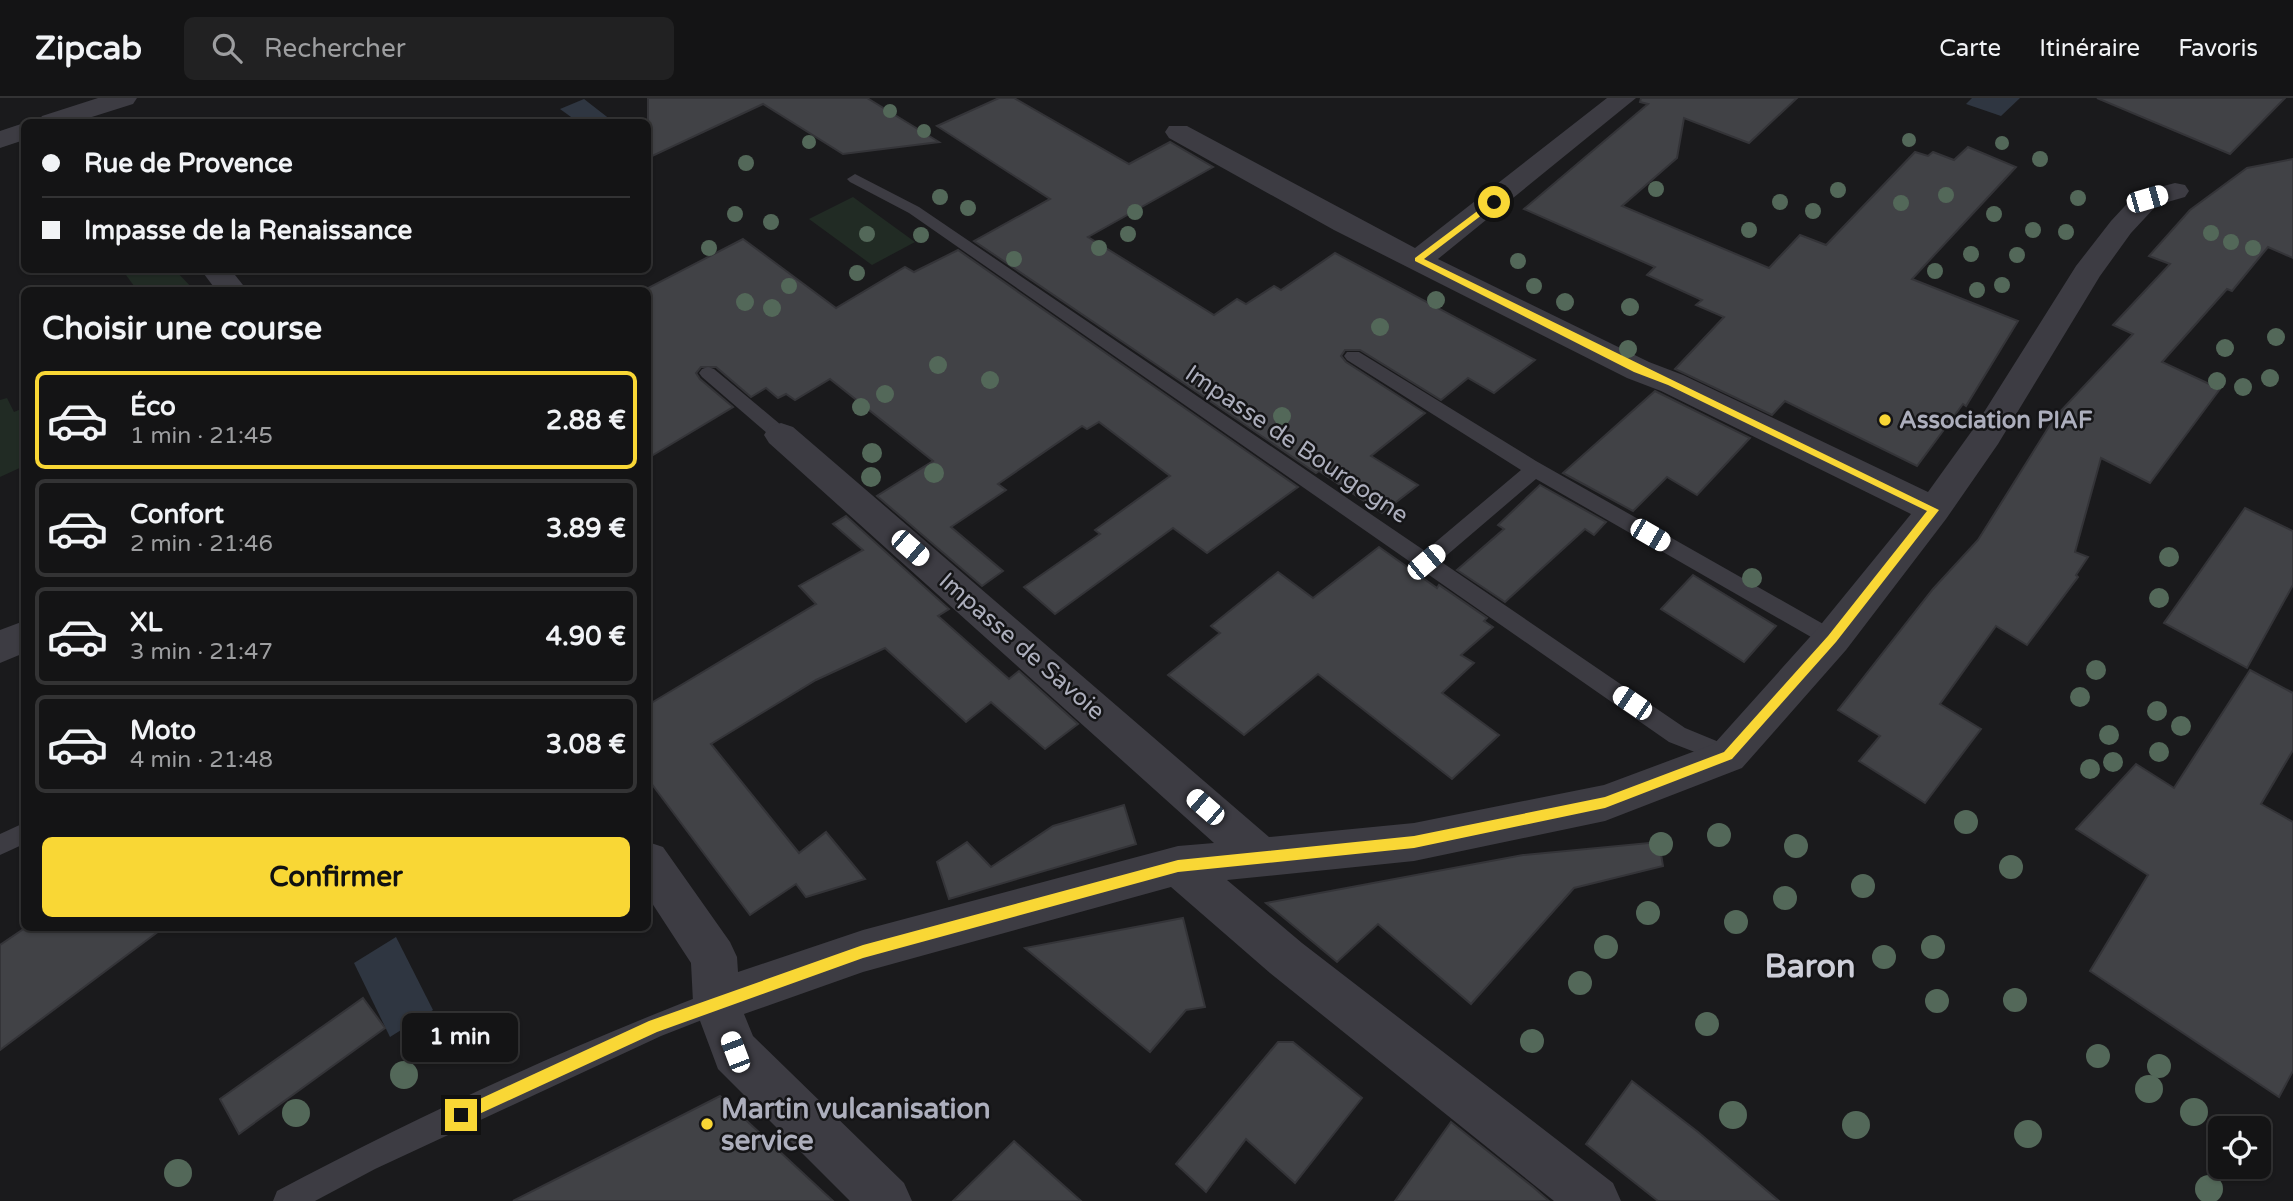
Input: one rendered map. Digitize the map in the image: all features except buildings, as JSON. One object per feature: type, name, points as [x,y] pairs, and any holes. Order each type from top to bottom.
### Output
[{"type":"street","points":[[74,119],[104,115],[124,98]]},
{"type":"street","points":[[1418,260],[1623,98]]},
{"type":"street","points":[[0,139],[21,132]]},
{"type":"street","points":[[1178,132],[1344,224],[1638,370],[1671,383],[1934,510]]},
{"type":"street","points":[[716,1002],[863,951],[1178,866],[1414,842],[1605,803],[1728,755],[1832,639],[1934,510],[1986,436],[2087,273],[2120,228],[2147,199],[2175,191]]},
{"type":"street","points":[[218,273],[230,287]]},
{"type":"street","name":"Impasse de Savoie","points":[[781,435],[1262,858]]},
{"type":"street","points":[[0,648],[21,638]]},
{"type":"street","points":[[651,865],[713,957],[716,1002],[735,1052],[886,1201]]},
{"type":"street","points":[[1178,866],[1286,958],[1595,1201]]},
{"type":"lane","name":"Impasse de Bourgogne","points":[[855,179],[914,210],[1677,735],[1728,755]]},
{"type":"lane","points":[[1353,356],[1535,469],[1832,639]]},
{"type":"lane","points":[[708,373],[781,435]]},
{"type":"lane","points":[[1426,562],[1535,469]]},
{"type":"lane","points":[[0,845],[21,834]]},
{"type":"lane","points":[[287,1201],[390,1148],[654,1026],[716,1002]]},
{"type":"shaded area","points":[[1972,98],[2020,98],[2001,116],[1966,104]]},
{"type":"shaded area","points":[[584,99],[610,119],[574,119],[560,109]]},
{"type":"shaded area","points":[[853,197],[915,242],[872,265],[809,219]]},
{"type":"shaded area","points":[[178,273],[191,287],[135,287],[126,275]]},
{"type":"shaded area","points":[[7,398],[14,412],[21,409],[21,467],[0,477],[0,400]]},
{"type":"shaded area","points":[[396,937],[433,1010],[390,1037],[354,963]]},
{"type":"place","name":"Association PIAF","points":[[1885,420]]},
{"type":"place","name":"Martin vulcanisation service","points":[[707,1124]]},
{"type":"district","name":"Baron","points":[[1810,966]]},
{"type":"route","points":[[461,1115],[654,1026],[863,951],[1178,866],[1414,842],[1605,803],[1728,755],[1832,639],[1934,510],[1671,383],[1638,370],[1418,260],[1494,202]]}]
